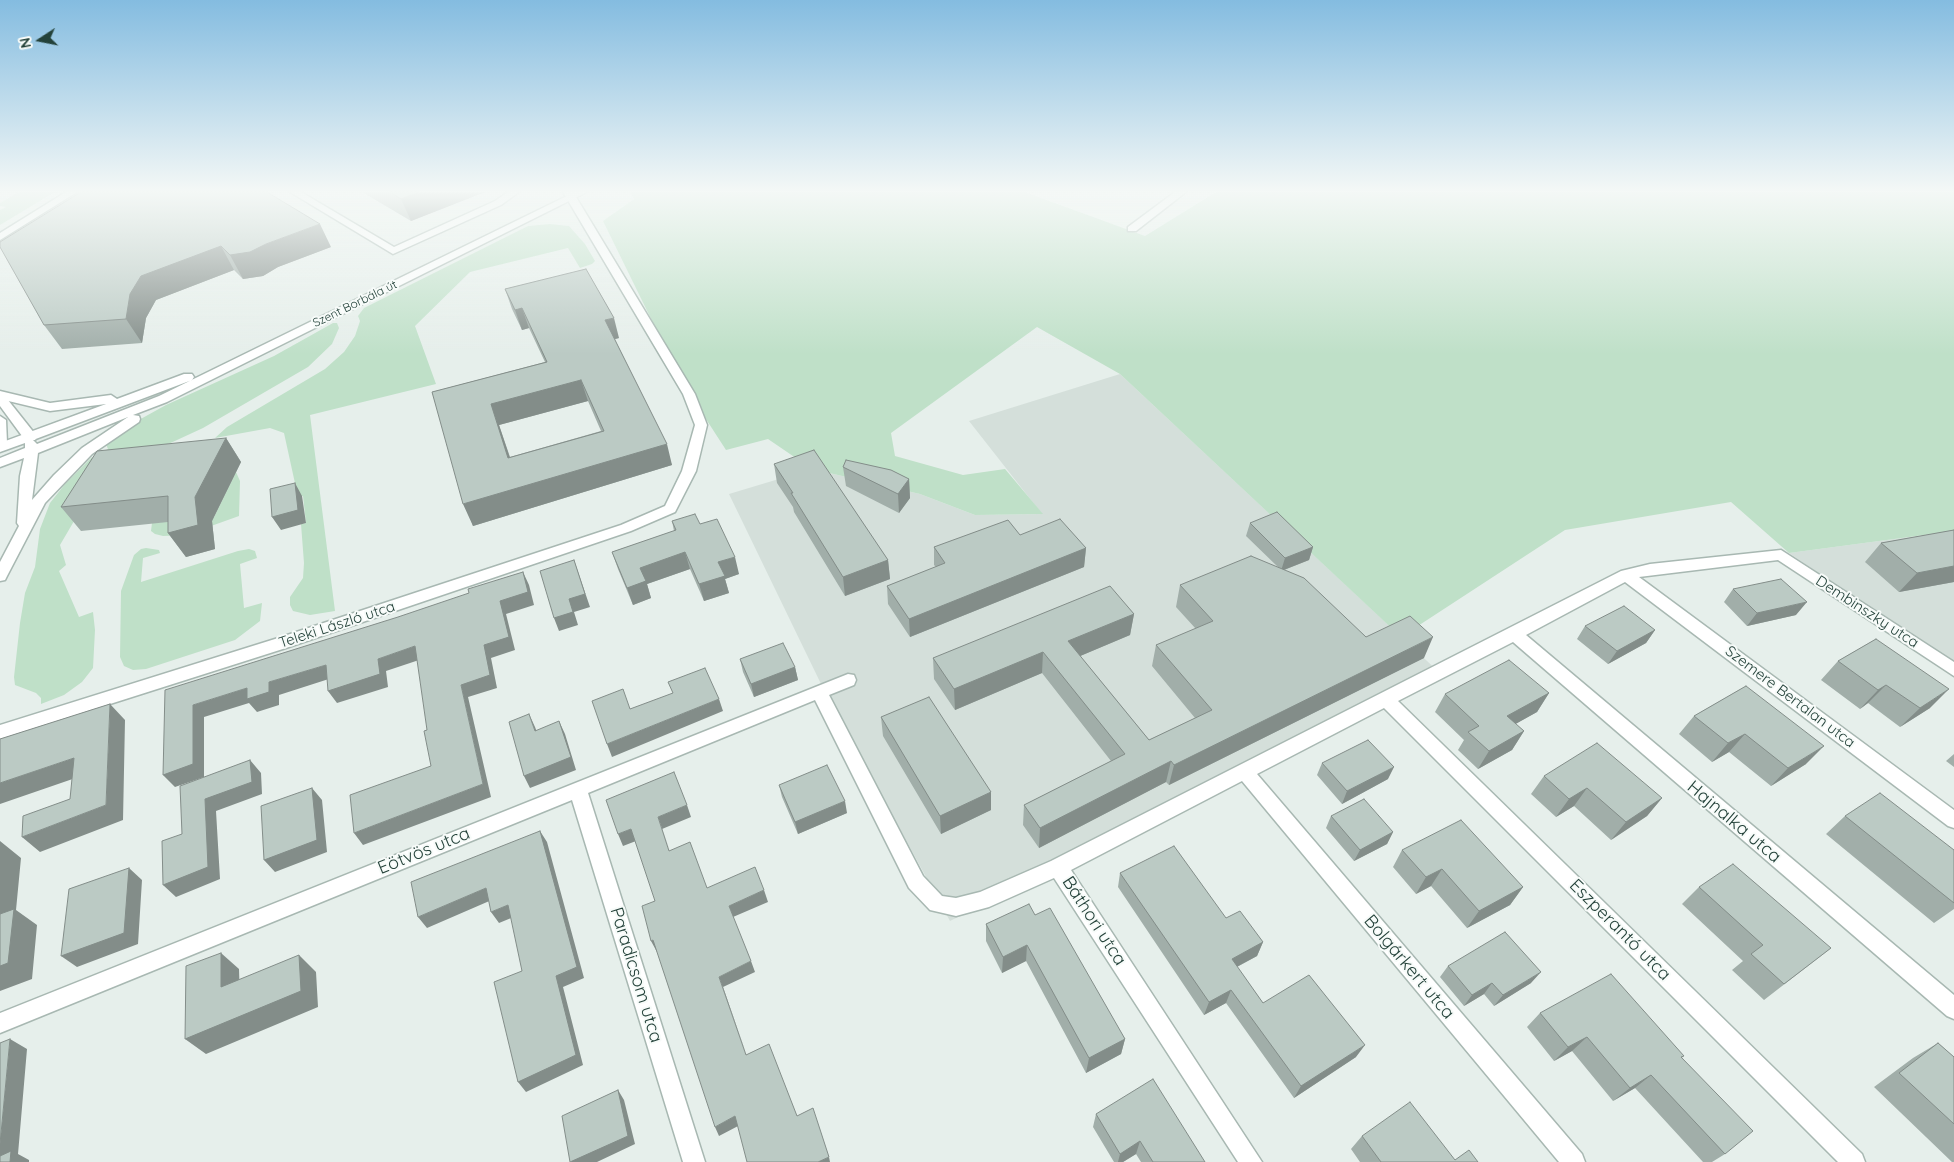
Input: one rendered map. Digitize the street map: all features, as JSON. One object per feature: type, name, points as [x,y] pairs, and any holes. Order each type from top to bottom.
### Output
[{"type":"street","points":[[385,246],[393,251],[403,246]]},
{"type":"street","name":"Szent Borbála út","points":[[0,463],[163,399],[467,246]]},
{"type":"street","name":"Teleki László utca","points":[[0,732],[299,638],[626,528],[670,509],[689,471],[701,425],[689,394],[604,246]]},
{"type":"street","name":"Szent Borbála út","points":[[0,448],[261,349]]},
{"type":"street","points":[[0,396],[50,407],[70,406],[147,393]]},
{"type":"street","points":[[0,396],[30,437],[32,451],[23,530]]},
{"type":"street","points":[[0,576],[39,501],[59,478],[87,451],[163,399]]},
{"type":"street","points":[[0,420],[0,443]]},
{"type":"street","name":"Dembinszky utca","points":[[1626,575],[1650,569],[1781,555],[1954,670]]},
{"type":"street","points":[[1058,867],[1626,575]]},
{"type":"street","name":"Szemere Bertalan utca","points":[[1626,575],[1954,820]]},
{"type":"street","name":"Hajnalka utca","points":[[1514,634],[1954,1009]]},
{"type":"street","name":"Eötvös utca","points":[[0,1023],[848,680]]},
{"type":"street","name":"Báthori utca","points":[[819,692],[916,882],[937,904],[956,906],[982,901],[1058,867],[1251,1162]]},
{"type":"street","name":"Eszperantó utca","points":[[1385,698],[1854,1162]]},
{"type":"street","name":"Bolgárkert utca","points":[[1244,771],[1574,1162]]},
{"type":"street","name":"Paradicsom utca","points":[[577,788],[694,1162]]},
{"type":"shaded area","points":[[1120,374],[1442,675],[950,921],[822,686],[729,494],[812,469],[920,494],[975,515],[1042,514],[969,421]]},
{"type":"shaded area","points":[[1954,531],[1954,665],[1789,553]]},
{"type":"green space","points":[[488,246],[586,246],[595,261],[580,268],[568,248],[470,272],[415,326],[436,384],[310,415],[335,611],[310,615],[293,611],[290,605],[290,597],[303,578],[304,563],[301,524],[306,523],[303,496],[298,497],[284,433],[270,428],[215,438],[227,427],[325,369],[344,352],[355,336],[360,321],[358,316],[364,308]]},
{"type":"green space","points":[[615,246],[1954,246],[1954,531],[1789,553],[1731,502],[1565,530],[1401,637],[1120,374],[1037,327],[891,433],[895,456],[963,475],[1005,469],[1043,514],[975,515],[920,494],[812,469],[768,439],[726,450],[682,382]]},
{"type":"green space","points":[[333,323],[337,323],[339,328],[332,344],[308,367],[203,428],[164,446],[77,516],[60,545],[66,565],[59,571],[79,617],[93,612],[95,630],[93,668],[82,682],[64,695],[41,704],[41,698],[36,693],[15,685],[14,677],[20,623],[25,593],[35,567],[40,529],[50,503],[65,484],[91,458],[108,449],[105,442],[128,426],[166,405],[274,356]]},
{"type":"green space","points":[[236,472],[240,481],[239,516],[186,535],[163,536],[151,531],[152,523],[214,517]]},
{"type":"green space","points":[[141,549],[159,550],[160,553],[143,558],[141,582],[238,551],[249,549],[255,551],[257,558],[240,564],[244,608],[262,603],[260,621],[235,640],[146,669],[133,670],[124,666],[120,657],[121,591],[134,555]]},
{"type":"building","points":[[220,246],[141,276],[130,294],[126,319],[44,325],[0,247]]},
{"type":"building","points":[[221,246],[262,246],[250,252],[230,255]]},
{"type":"building","points":[[586,269],[614,318],[605,320],[667,444],[463,504],[432,392],[547,362],[522,308],[515,310],[505,289]],"holes":[[[581,380],[604,431],[508,458],[491,404]]]},
{"type":"building","points":[[226,438],[195,497],[198,525],[168,533],[168,496],[61,507],[97,451]]},
{"type":"building","points":[[814,450],[888,560],[843,577],[774,464]]},
{"type":"building","points":[[846,460],[891,470],[909,479],[898,494],[843,467]]},
{"type":"building","points":[[295,483],[298,510],[272,517],[270,489]]},
{"type":"building","points":[[1277,512],[1313,547],[1285,558],[1250,523]]},
{"type":"building","points":[[695,514],[700,524],[717,519],[735,557],[718,562],[725,576],[699,584],[685,552],[640,568],[646,581],[627,588],[612,552],[676,530],[672,521]]},
{"type":"building","points":[[1060,519],[1086,548],[909,619],[887,586],[945,563],[934,547],[1008,520],[1020,535]]},
{"type":"building","points":[[1954,530],[1954,566],[1917,573],[1881,543]]},
{"type":"building","points":[[1251,556],[1304,578],[1366,637],[1410,616],[1433,637],[1174,765],[1171,761],[1040,828],[1024,805],[1125,754],[1043,652],[954,689],[933,658],[1110,586],[1134,614],[1068,641],[1149,740],[1212,710],[1156,645],[1213,621],[1180,585]]},
{"type":"building","points":[[574,560],[585,594],[569,599],[573,612],[554,618],[540,571]]},
{"type":"building","points":[[523,572],[528,592],[500,601],[509,637],[484,645],[490,675],[461,685],[483,784],[354,833],[350,795],[431,766],[424,731],[427,730],[415,646],[378,659],[380,674],[328,691],[326,665],[269,682],[269,692],[247,699],[247,688],[193,705],[193,764],[163,775],[165,690],[398,617],[469,593],[468,589]]},
{"type":"building","points":[[1781,579],[1807,602],[1757,613],[1733,589]]},
{"type":"building","points":[[1624,606],[1655,630],[1617,651],[1585,626]]},
{"type":"building","points":[[1876,639],[1949,689],[1920,708],[1886,685],[1878,690],[1838,661]]},
{"type":"building","points":[[783,643],[795,667],[751,684],[740,659]]},
{"type":"building","points":[[1509,660],[1549,693],[1507,716],[1524,731],[1489,751],[1468,732],[1479,726],[1445,694]]},
{"type":"building","points":[[705,668],[719,699],[607,744],[592,701],[623,689],[630,709],[673,693],[668,682]]},
{"type":"building","points":[[1746,686],[1824,746],[1788,768],[1745,734],[1728,743],[1694,716]]},
{"type":"building","points":[[929,697],[991,792],[940,816],[881,717]]},
{"type":"building","points":[[110,704],[106,805],[22,837],[23,816],[70,799],[74,758],[0,783],[0,739]]},
{"type":"building","points":[[529,714],[535,731],[559,721],[571,757],[524,776],[509,722]]},
{"type":"building","points":[[1368,740],[1394,767],[1347,791],[1322,763]]},
{"type":"building","points":[[1597,743],[1662,798],[1626,822],[1587,788],[1569,799],[1544,776]]},
{"type":"building","points":[[250,760],[252,782],[205,799],[208,867],[163,885],[162,841],[182,834],[180,786]]},
{"type":"building","points":[[827,765],[845,801],[795,822],[779,785]]},
{"type":"building","points":[[674,772],[687,805],[658,817],[669,851],[690,842],[707,888],[755,867],[764,890],[729,906],[751,961],[719,977],[746,1055],[769,1044],[797,1116],[813,1108],[829,1157],[818,1162],[747,1162],[735,1116],[715,1127],[653,940],[651,941],[642,906],[655,901],[631,829],[618,834],[606,800]]},
{"type":"building","points":[[312,788],[317,840],[264,860],[261,806]]},
{"type":"building","points":[[1880,793],[1954,850],[1954,903],[1845,816]]},
{"type":"building","points":[[1364,799],[1393,832],[1360,850],[1331,816]]},
{"type":"building","points":[[1461,820],[1523,887],[1479,911],[1442,869],[1426,877],[1402,850]]},
{"type":"building","points":[[540,831],[577,967],[556,976],[576,1055],[518,1082],[494,982],[522,971],[508,905],[491,912],[486,888],[418,917],[411,882]]},
{"type":"building","points":[[1174,846],[1226,918],[1240,911],[1263,942],[1232,959],[1263,1003],[1309,975],[1365,1045],[1301,1086],[1231,990],[1209,1002],[1120,873]]},
{"type":"building","points":[[1733,864],[1831,948],[1784,984],[1751,954],[1763,945],[1699,887]]},
{"type":"building","points":[[129,868],[124,933],[61,956],[69,889]]},
{"type":"building","points":[[1029,904],[1035,915],[1050,908],[1125,1039],[1089,1058],[1027,945],[1003,957],[986,924]]},
{"type":"building","points":[[14,909],[8,963],[0,966],[0,914]]},
{"type":"building","points":[[1505,932],[1541,972],[1503,995],[1492,983],[1472,995],[1448,966]]},
{"type":"building","points":[[221,953],[221,987],[299,955],[301,991],[185,1039],[186,966]]},
{"type":"building","points":[[1611,974],[1684,1056],[1681,1057],[1753,1131],[1725,1154],[1651,1075],[1630,1088],[1587,1037],[1568,1047],[1540,1013]]},
{"type":"building","points":[[10,1039],[0,1144],[0,1043]]},
{"type":"building","points":[[1938,1043],[1954,1057],[1954,1124],[1899,1073]]},
{"type":"building","points":[[1153,1079],[1205,1162],[1153,1162],[1140,1141],[1120,1154],[1096,1114]]},
{"type":"building","points":[[618,1090],[628,1136],[570,1162],[562,1116]]},
{"type":"building","points":[[1410,1102],[1455,1160],[1469,1150],[1478,1162],[1381,1162],[1362,1136]]},
{"type":"building","points":[[11,1151],[10,1162],[0,1162],[0,1156]]}]
